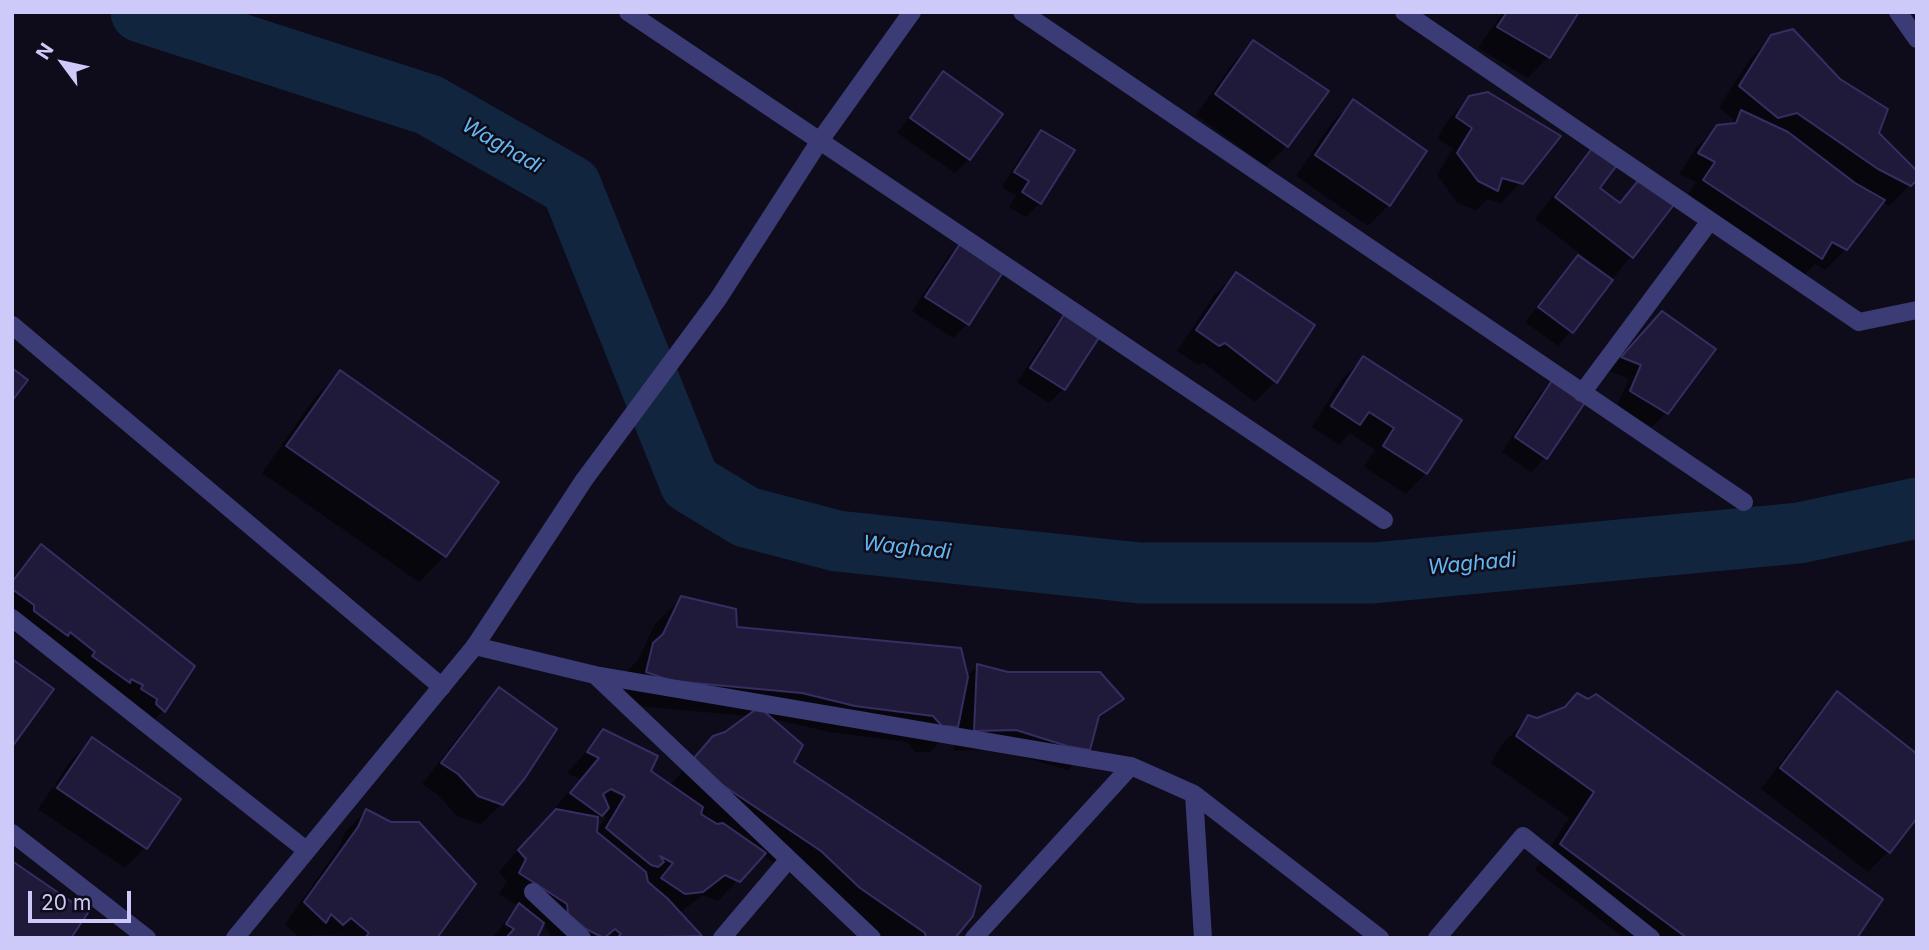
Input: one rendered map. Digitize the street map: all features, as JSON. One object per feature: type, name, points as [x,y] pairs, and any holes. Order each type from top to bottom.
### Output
[{"type":"street","points":[[628,12],[1384,520]]},
{"type":"street","points":[[235,938],[475,646],[584,480],[718,299],[819,142],[912,12]]},
{"type":"street","points":[[1022,12],[1744,502]]},
{"type":"street","points":[[1404,12],[1859,322],[1917,310]]},
{"type":"street","points":[[1898,12],[1917,39]]},
{"type":"street","points":[[1582,393],[1710,221]]},
{"type":"street","points":[[12,325],[442,687]]},
{"type":"street","points":[[12,618],[306,850]]},
{"type":"street","points":[[475,646],[595,675],[1131,766],[1194,794],[1380,938]]},
{"type":"street","points":[[595,675],[872,938]]},
{"type":"street","points":[[974,938],[1131,766]]},
{"type":"street","points":[[1194,794],[1203,938]]},
{"type":"street","points":[[12,832],[147,938]]},
{"type":"street","points":[[1437,938],[1523,836],[1651,938]]},
{"type":"street","points":[[722,938],[789,859]]},
{"type":"street","points":[[533,892],[582,938]]},
{"type":"building","points":[[1507,12],[1579,12],[1550,58],[1497,27]]},
{"type":"building","points":[[1793,29],[1840,79],[1888,109],[1879,133],[1917,171],[1917,180],[1911,186],[1878,169],[1797,113],[1778,118],[1739,86],[1771,35]]},
{"type":"building","points":[[1253,40],[1329,91],[1288,147],[1215,94]]},
{"type":"building","points":[[943,71],[1003,114],[970,160],[910,118]]},
{"type":"building","points":[[1488,92],[1561,136],[1523,184],[1502,178],[1498,191],[1478,181],[1457,153],[1472,128],[1456,117],[1469,96]]},
{"type":"building","points":[[1353,99],[1427,151],[1390,206],[1315,155]]},
{"type":"building","points":[[1741,110],[1788,132],[1855,183],[1885,200],[1847,250],[1832,242],[1822,259],[1703,180],[1715,162],[1698,153],[1717,125],[1736,123]]},
{"type":"building","points":[[1041,130],[1075,150],[1041,204],[1022,192],[1029,181],[1014,172]]},
{"type":"building","points":[[1593,147],[1617,165],[1600,188],[1620,203],[1642,176],[1676,202],[1633,258],[1555,197]]},
{"type":"building","points":[[962,241],[1005,269],[969,325],[925,297]]},
{"type":"building","points":[[1578,255],[1613,280],[1573,333],[1538,307]]},
{"type":"building","points":[[1236,272],[1315,325],[1277,383],[1225,343],[1219,346],[1196,330]]},
{"type":"building","points":[[1067,310],[1102,333],[1065,390],[1030,368]]},
{"type":"building","points":[[1662,311],[1716,349],[1668,414],[1630,391],[1641,365],[1621,357]]},
{"type":"building","points":[[1363,356],[1462,420],[1427,474],[1383,446],[1394,428],[1369,412],[1360,425],[1331,406]]},
{"type":"building","points":[[12,368],[28,380],[12,401]]},
{"type":"building","points":[[340,370],[499,482],[446,557],[286,446]]},
{"type":"building","points":[[1555,376],[1588,398],[1547,459],[1515,437]]},
{"type":"building","points":[[41,544],[195,666],[165,712],[156,704],[157,699],[141,689],[143,685],[131,679],[130,683],[92,656],[95,652],[70,632],[68,636],[34,611],[34,605],[12,589],[12,582]]},
{"type":"building","points":[[681,596],[736,609],[737,627],[961,648],[968,677],[958,727],[942,726],[933,716],[855,706],[802,693],[672,681],[646,672],[653,643],[663,634]]},
{"type":"building","points":[[12,659],[54,689],[12,747]]},
{"type":"building","points":[[977,664],[1008,672],[1100,672],[1124,699],[1099,716],[1090,750],[1067,746],[1016,730],[974,731]]},
{"type":"building","points":[[499,687],[557,729],[525,778],[503,805],[478,796],[458,774],[441,763]]},
{"type":"building","points":[[1837,691],[1917,754],[1917,818],[1890,853],[1780,768]]},
{"type":"building","points":[[1577,693],[1588,699],[1596,694],[1883,899],[1857,938],[1687,938],[1560,844],[1594,792],[1516,736],[1528,715],[1537,718],[1565,707]]},
{"type":"building","points":[[759,707],[803,745],[794,762],[981,886],[973,916],[955,938],[926,938],[925,933],[860,888],[821,851],[712,778],[694,758],[713,736],[725,732]]},
{"type":"building","points":[[603,729],[658,756],[651,771],[703,807],[701,814],[717,824],[723,823],[766,853],[740,882],[725,875],[703,892],[685,894],[661,878],[673,863],[660,856],[664,862],[658,867],[651,865],[606,828],[625,796],[611,789],[603,794],[609,808],[602,816],[570,793],[599,758],[587,752]]},
{"type":"building","points":[[92,737],[181,799],[147,849],[57,788]]},
{"type":"building","points":[[366,809],[391,822],[419,822],[476,884],[437,938],[365,938],[369,933],[351,918],[343,925],[331,914],[326,923],[304,902],[358,827]]},
{"type":"building","points":[[556,809],[598,817],[597,832],[646,872],[648,882],[667,898],[702,936],[617,938],[621,934],[615,929],[604,938],[586,929],[568,914],[567,904],[519,873],[526,859],[518,850]]},
{"type":"building","points":[[12,861],[88,913],[71,938],[12,938]]},
{"type":"building","points":[[519,903],[544,923],[537,938],[506,938],[514,929],[506,924]]},
{"type":"waterway","name":"Waghadi","points":[[141,12],[429,105],[571,186],[690,483],[746,517],[837,541],[1140,573],[1373,573],[1799,533],[1917,508]]}]
